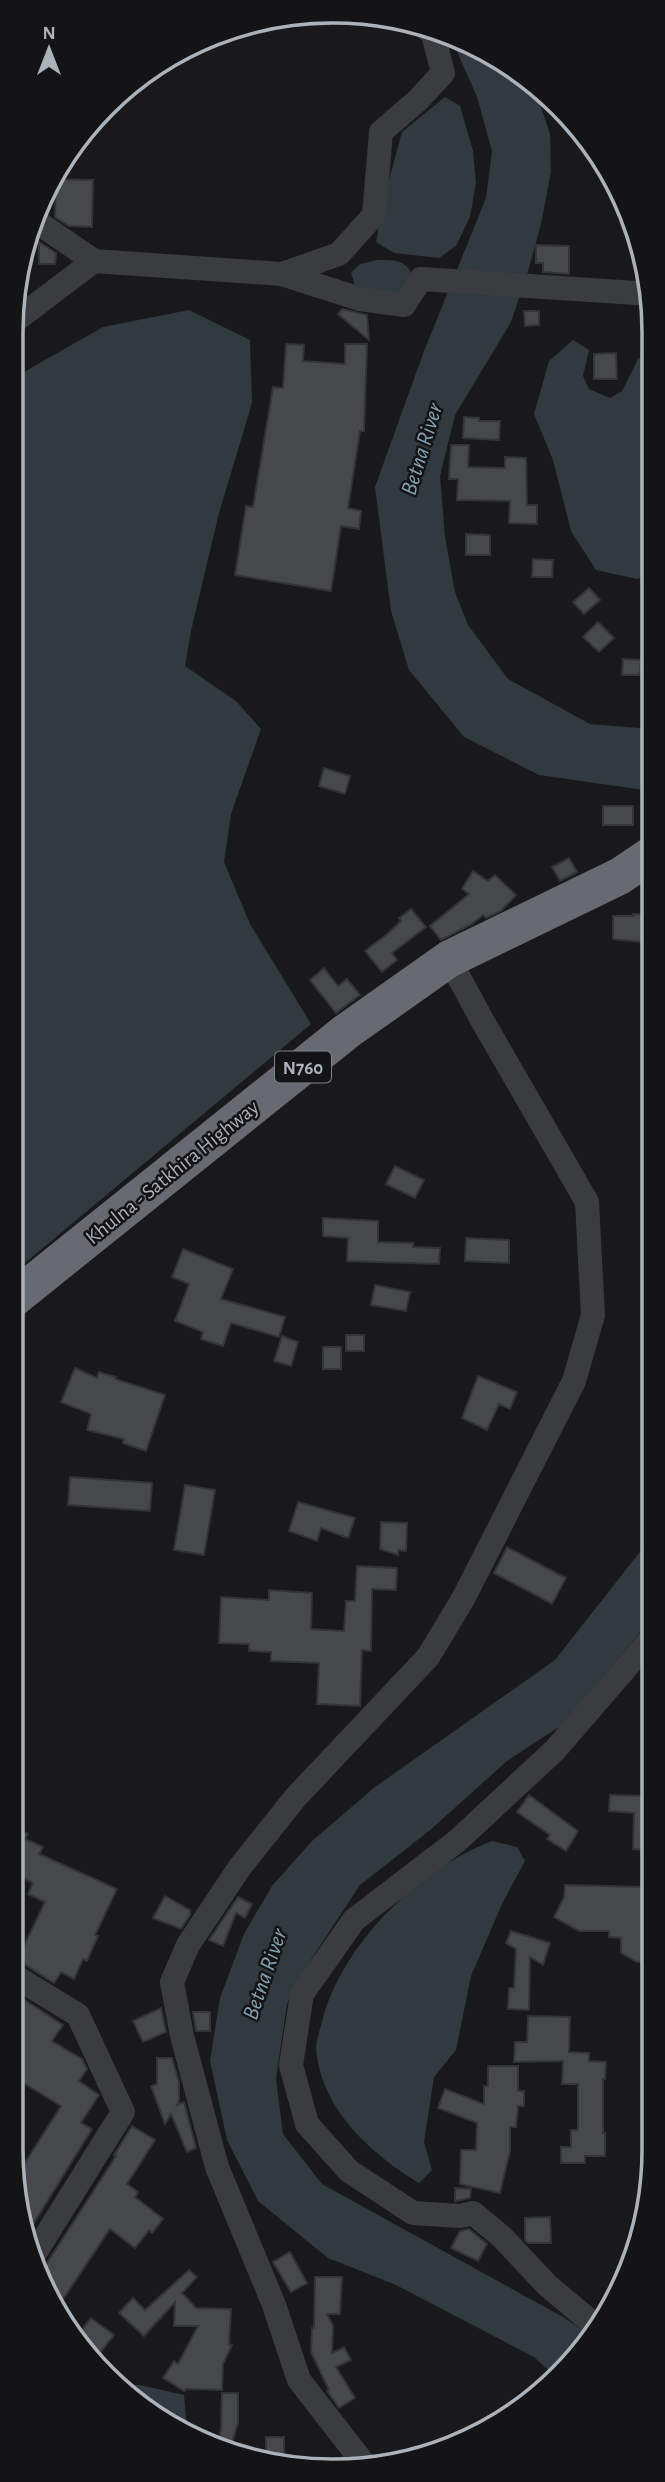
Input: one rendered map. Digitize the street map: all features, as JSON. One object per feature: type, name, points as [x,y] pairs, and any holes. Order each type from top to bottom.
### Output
[{"type":"highway","name":"Khulna - Satkhira Highway","points":[[23,1291],[347,1031],[449,959],[620,876],[642,861]]},
{"type":"street","points":[[282,274],[339,254],[373,215],[381,132],[418,100],[443,73],[435,40]]},
{"type":"street","points":[[42,225],[94,261],[282,274],[360,299],[404,305],[421,278],[640,293]]},
{"type":"street","points":[[23,315],[94,261]]},
{"type":"street","points":[[359,2458],[299,2379],[274,2305],[217,2167],[181,2036],[172,1982],[188,1945],[240,1867],[295,1798],[428,1657],[463,1599],[574,1381],[593,1315],[587,1202],[449,959]]},
{"type":"street","points":[[591,2321],[547,2285],[502,2237],[473,2213],[460,2216],[414,2213],[349,2171],[307,2124],[291,2065],[302,1994],[354,1920],[457,1841],[555,1750],[642,1649]]},
{"type":"street","points":[[23,1981],[78,2015],[123,2112],[39,2248]]},
{"type":"water","name":"Betna River","points":[[456,48],[505,75],[540,102],[550,134],[551,172],[541,224],[511,322],[455,415],[440,476],[445,537],[455,592],[468,625],[508,679],[590,724],[642,728],[642,790],[539,775],[464,737],[409,670],[391,611],[375,487],[424,351],[486,198],[492,151],[477,97]]},
{"type":"water","points":[[445,97],[460,106],[473,151],[476,183],[470,217],[456,246],[439,258],[394,253],[376,242],[384,198],[402,132]]},
{"type":"water","points":[[377,260],[397,261],[409,268],[412,273],[405,293],[356,289],[351,273],[360,264]]},
{"type":"water","points":[[189,310],[250,340],[252,403],[219,513],[185,666],[236,701],[261,729],[231,814],[224,862],[250,924],[311,1024],[23,1265],[23,373],[103,327]]},
{"type":"water","points":[[573,340],[589,350],[583,376],[589,389],[610,398],[622,391],[638,359],[642,358],[642,578],[637,579],[596,570],[571,531],[553,460],[534,414],[549,361]]},
{"type":"water","name":"Betna River","points":[[642,1549],[642,1630],[562,1725],[507,1761],[429,1831],[360,1885],[312,1958],[287,2004],[276,2078],[283,2134],[322,2184],[584,2331],[550,2371],[534,2357],[396,2285],[328,2258],[258,2201],[227,2140],[210,2061],[220,1998],[244,1934],[272,1886],[312,1841],[375,1787],[555,1660]]},
{"type":"water","points":[[492,1841],[517,1847],[525,1861],[502,1904],[471,1976],[456,2050],[434,2077],[424,2142],[432,2170],[419,2183],[383,2158],[351,2127],[327,2090],[320,2070],[317,2042],[332,1993],[346,1965],[365,1938],[387,1913],[438,1870],[465,1853]]},
{"type":"water","points":[[132,2385],[140,2385],[184,2395],[187,2422],[160,2407]]},
{"type":"building","points":[[63,179],[93,180],[92,227],[69,226],[55,217],[56,195]]},
{"type":"building","points":[[39,242],[56,253],[55,264],[39,264]]},
{"type":"building","points":[[536,245],[569,246],[569,274],[543,272],[543,263],[536,263]]},
{"type":"building","points":[[342,309],[367,315],[369,340],[338,314]]},
{"type":"building","points":[[524,311],[539,311],[539,325],[525,326]]},
{"type":"building","points":[[286,344],[304,345],[303,361],[345,364],[345,344],[367,344],[364,431],[360,431],[348,508],[361,511],[359,529],[341,526],[331,591],[235,575],[246,506],[253,507],[273,387],[283,388]]},
{"type":"building","points":[[616,353],[617,379],[594,379],[594,354]]},
{"type":"building","points":[[464,417],[479,418],[479,421],[500,421],[499,440],[463,438]]},
{"type":"building","points":[[451,445],[469,445],[468,467],[505,468],[505,457],[526,458],[527,505],[537,505],[537,524],[509,523],[510,501],[457,500],[458,479],[449,479]]},
{"type":"building","points":[[466,534],[490,535],[490,555],[466,555]]},
{"type":"building","points":[[533,559],[553,560],[552,577],[532,577]]},
{"type":"building","points":[[589,588],[600,600],[584,614],[573,602]]},
{"type":"building","points":[[598,622],[614,638],[599,652],[583,637]]},
{"type":"building","points":[[623,659],[641,660],[640,675],[622,675]]},
{"type":"building","points":[[324,768],[350,776],[345,794],[319,786]]},
{"type":"building","points":[[603,806],[633,806],[633,825],[603,825]]},
{"type":"building","points":[[569,858],[577,872],[560,881],[552,867]]},
{"type":"building","points":[[473,871],[488,881],[495,875],[516,895],[501,911],[486,918],[483,915],[472,924],[441,940],[430,926],[469,894],[462,889]]},
{"type":"building","points":[[411,909],[426,927],[392,953],[397,960],[382,972],[365,951],[386,935],[401,921],[399,918]]},
{"type":"building","points":[[642,914],[642,942],[613,939],[613,916]]},
{"type":"building","points":[[324,968],[338,986],[347,979],[360,995],[336,1013],[310,980]]},
{"type":"building","points":[[395,1166],[424,1180],[415,1198],[386,1184]]},
{"type":"building","points":[[323,1218],[378,1221],[378,1242],[413,1243],[413,1247],[440,1248],[439,1264],[347,1261],[348,1238],[323,1236]]},
{"type":"building","points":[[466,1238],[509,1240],[509,1263],[465,1261]]},
{"type":"building","points":[[183,1249],[233,1269],[221,1299],[285,1317],[279,1337],[231,1323],[223,1346],[201,1339],[203,1332],[175,1321],[189,1284],[172,1277]]},
{"type":"building","points":[[375,1285],[410,1292],[406,1311],[371,1305]]},
{"type":"building","points":[[346,1335],[364,1335],[364,1351],[346,1351]]},
{"type":"building","points":[[282,1336],[298,1342],[291,1366],[274,1361]]},
{"type":"building","points":[[323,1347],[341,1347],[341,1369],[323,1369]]},
{"type":"building","points":[[75,1368],[97,1378],[99,1372],[165,1395],[146,1451],[123,1443],[124,1439],[87,1430],[91,1414],[61,1402]]},
{"type":"building","points":[[478,1376],[517,1392],[510,1409],[499,1404],[487,1430],[462,1418]]},
{"type":"building","points":[[70,1477],[152,1483],[150,1511],[68,1505]]},
{"type":"building","points":[[185,1485],[215,1490],[204,1555],[174,1550]]},
{"type":"building","points":[[298,1502],[355,1518],[348,1538],[321,1528],[317,1541],[289,1531]]},
{"type":"building","points":[[381,1522],[407,1523],[406,1551],[398,1550],[398,1555],[380,1549]]},
{"type":"building","points":[[507,1547],[566,1578],[552,1604],[494,1573]]},
{"type":"building","points":[[357,1566],[397,1568],[396,1590],[372,1589],[371,1651],[362,1650],[360,1706],[317,1704],[319,1663],[271,1661],[271,1652],[249,1651],[249,1644],[219,1643],[221,1597],[269,1600],[269,1590],[312,1593],[311,1629],[344,1631],[346,1601],[355,1601]]},
{"type":"building","points":[[529,1795],[578,1831],[566,1851],[547,1839],[550,1835],[517,1812]]},
{"type":"building","points":[[610,1795],[642,1796],[642,1850],[633,1849],[634,1813],[609,1811]]},
{"type":"building","points":[[23,1832],[28,1834],[25,1839],[43,1847],[39,1854],[117,1889],[95,1935],[98,1936],[87,1961],[83,1959],[74,1979],[61,1972],[54,1983],[23,1964],[23,1948],[45,1902],[28,1894],[33,1883],[23,1878]]},
{"type":"building","points":[[565,1885],[642,1887],[642,1962],[621,1953],[621,1938],[609,1937],[609,1931],[579,1931],[554,1917],[564,1897]]},
{"type":"building","points":[[165,1896],[190,1910],[190,1915],[181,1929],[153,1918]]},
{"type":"building","points":[[238,1897],[252,1904],[245,1918],[236,1913],[223,1946],[209,1940]]},
{"type":"building","points":[[511,1931],[550,1943],[543,1965],[530,1957],[529,2010],[508,2009],[509,1988],[514,1988],[516,1949],[506,1943]]},
{"type":"building","points":[[23,1999],[63,2025],[52,2041],[82,2059],[87,2069],[79,2081],[99,2095],[81,2123],[92,2129],[32,2226],[23,2166],[61,2106],[25,2084],[23,2087]]},
{"type":"building","points":[[161,2008],[166,2032],[143,2042],[133,2021]]},
{"type":"building","points":[[193,2012],[210,2012],[210,2031],[196,2031]]},
{"type":"building","points":[[528,2016],[570,2017],[569,2052],[589,2053],[589,2061],[606,2062],[603,2079],[605,2156],[585,2156],[585,2163],[561,2163],[561,2147],[571,2147],[571,2130],[578,2130],[578,2084],[562,2084],[563,2061],[514,2062],[515,2042],[527,2042]]},
{"type":"building","points":[[157,2058],[172,2058],[179,2082],[177,2105],[184,2102],[196,2148],[187,2152],[171,2114],[165,2124],[151,2086],[157,2084]]},
{"type":"building","points":[[488,2066],[518,2066],[518,2091],[524,2091],[524,2106],[518,2106],[516,2127],[510,2127],[510,2151],[500,2193],[460,2184],[461,2150],[476,2150],[477,2123],[438,2108],[445,2089],[484,2104]]},
{"type":"building","points":[[132,2126],[155,2140],[127,2184],[138,2192],[135,2197],[163,2219],[152,2233],[149,2230],[135,2248],[110,2229],[62,2300],[45,2266],[116,2156],[114,2155]]},
{"type":"building","points":[[455,2188],[471,2189],[470,2198],[455,2201]]},
{"type":"building","points":[[550,2217],[551,2243],[528,2243],[525,2240],[525,2218]]},
{"type":"building","points":[[469,2229],[487,2244],[478,2261],[451,2248],[460,2231]]},
{"type":"building","points":[[290,2252],[307,2283],[291,2292],[273,2262]]},
{"type":"building","points":[[189,2270],[197,2277],[182,2293],[196,2308],[231,2309],[229,2344],[232,2345],[223,2364],[222,2390],[184,2391],[163,2378],[174,2361],[178,2364],[198,2326],[174,2326],[175,2302],[144,2336],[119,2313],[133,2298],[145,2310]]},
{"type":"building","points":[[315,2277],[342,2277],[340,2314],[327,2314],[333,2326],[332,2353],[344,2347],[351,2360],[336,2367],[355,2398],[339,2408],[327,2391],[329,2390],[311,2352]]},
{"type":"building","points":[[91,2318],[114,2335],[100,2353],[82,2331]]},
{"type":"building","points":[[222,2393],[238,2393],[238,2423],[232,2443],[218,2438]]},
{"type":"building","points":[[266,2437],[284,2437],[284,2455],[266,2452]]}]
